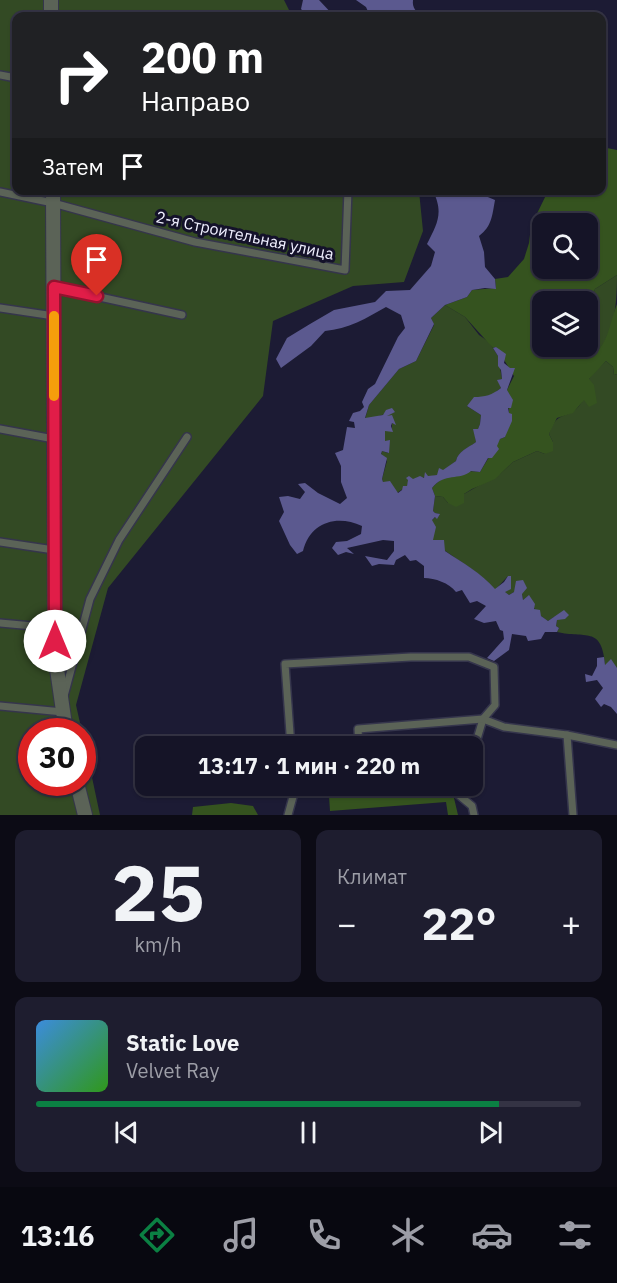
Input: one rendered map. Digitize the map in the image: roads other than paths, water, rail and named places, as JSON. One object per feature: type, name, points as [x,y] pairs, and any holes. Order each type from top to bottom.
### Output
[{"type":"street","points":[[53,197],[54,628],[55,655],[64,718]]},
{"type":"street","points":[[80,796],[85,815]]},
{"type":"lane","name":"2-я Строительная улица","points":[[32,195],[53,197],[195,242],[345,270],[348,195]]},
{"type":"lane","points":[[54,287],[182,315]]},
{"type":"lane","points":[[0,308],[54,316]]},
{"type":"lane","points":[[0,429],[54,440]]},
{"type":"lane","points":[[0,706],[62,708],[90,599],[119,540],[187,437]]},
{"type":"lane","points":[[0,542],[54,550]]},
{"type":"lane","points":[[0,623],[54,628]]},
{"type":"lane","points":[[290,736],[285,664],[411,657],[470,657],[494,667],[495,705],[483,719],[478,736]]},
{"type":"lane","points":[[358,736],[358,729],[483,719],[504,727],[567,735],[617,745]]},
{"type":"lane","points":[[567,735],[573,815]]},
{"type":"lane","points":[[288,815],[293,796]]},
{"type":"lane","points":[[460,796],[472,806],[474,815]]}]
